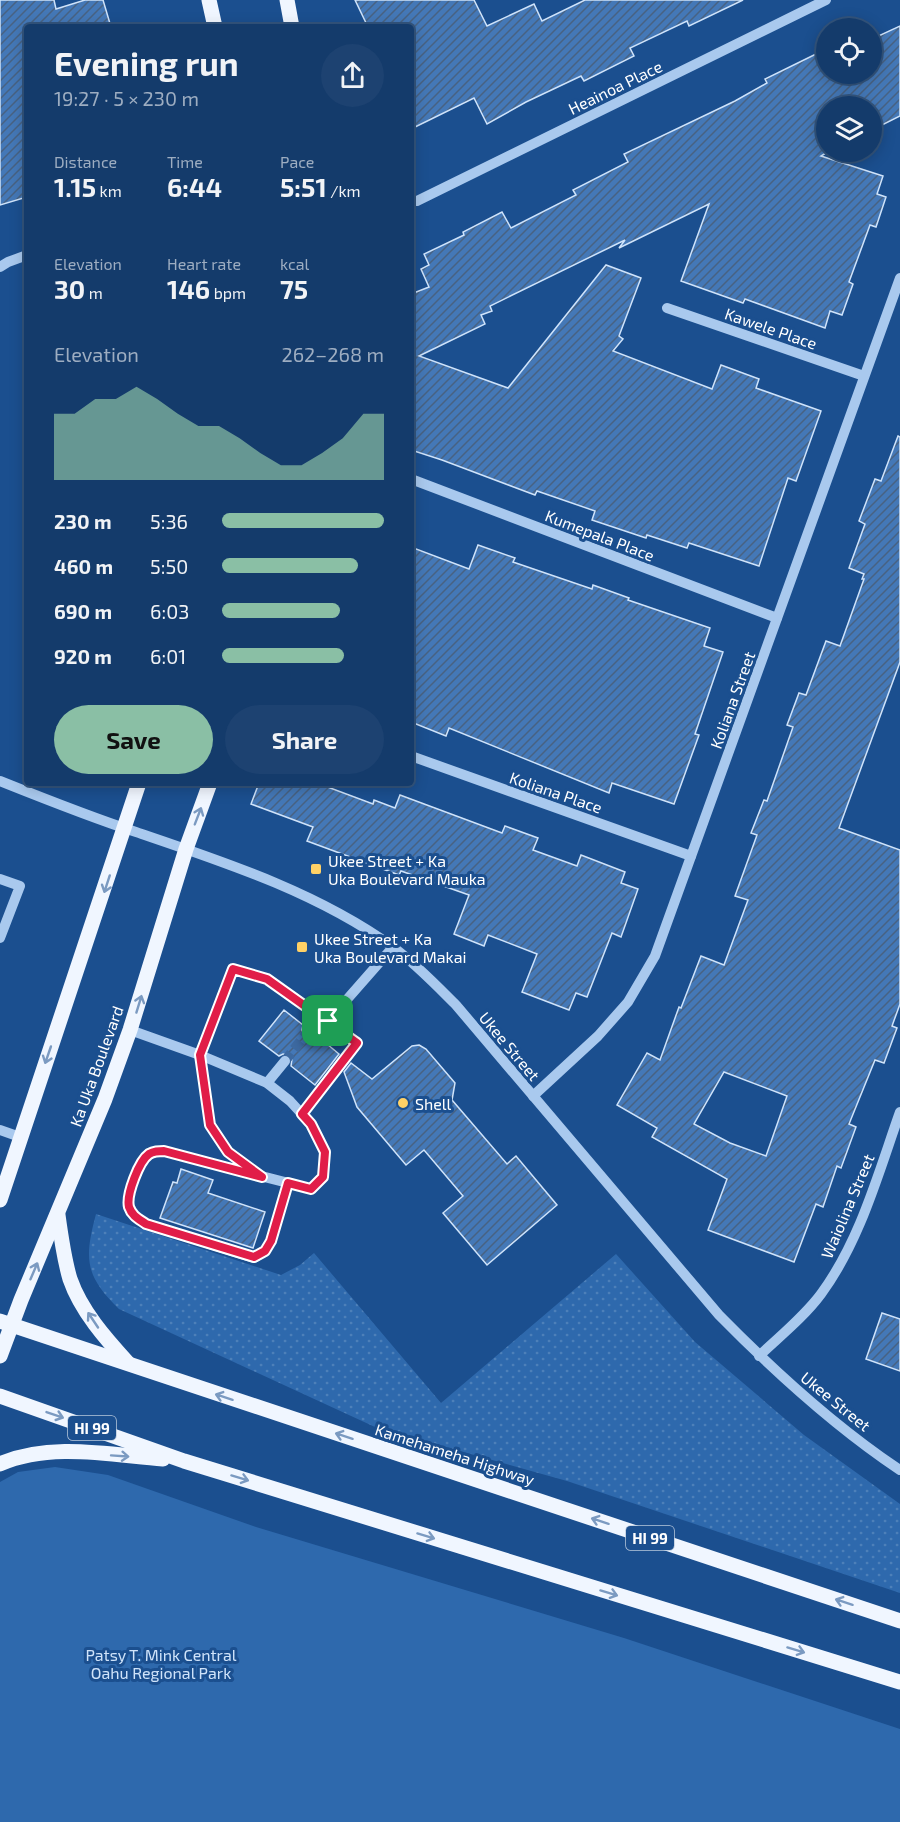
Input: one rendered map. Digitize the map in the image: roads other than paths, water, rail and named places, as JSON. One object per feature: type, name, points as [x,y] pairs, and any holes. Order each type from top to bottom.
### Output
[{"type":"main road","points":[[210,0],[214,24]]},
{"type":"main road","points":[[287,0],[291,24]]},
{"type":"main road","points":[[0,1200],[138,786]]},
{"type":"main road","name":"Ka Uka Boulevard","points":[[0,1356],[6,1323],[58,1214],[105,1099],[130,1030],[186,849],[209,786]]},
{"type":"main road","points":[[0,1181],[12,1161]]},
{"type":"main road","points":[[58,1214],[71,1282],[81,1302],[105,1337],[130,1366]]},
{"type":"main road","name":"Kamehameha Highway","points":[[6,1323],[900,1621]]},
{"type":"main road","name":"HI 99","points":[[0,1396],[184,1461],[900,1682]]},
{"type":"main road","points":[[0,1464],[20,1457],[57,1452],[184,1461]]},
{"type":"street","name":"Heainoa Place","points":[[417,201],[826,0]]},
{"type":"street","points":[[0,267],[24,256]]},
{"type":"street","name":"Koliana Street","points":[[533,1096],[598,1036],[628,1002],[655,956],[900,278]]},
{"type":"street","name":"Kawele Place","points":[[667,308],[864,376]]},
{"type":"street","name":"Kumepala Place","points":[[414,480],[777,618]]},
{"type":"street","name":"Koliana Place","points":[[414,757],[691,856]]},
{"type":"street","name":"Ukee Street","points":[[0,782],[74,811],[186,849],[311,899],[355,922],[393,947],[423,972],[456,1005],[719,1315],[759,1356],[833,1420],[900,1470]]},
{"type":"street","points":[[0,879],[20,886],[0,938]]},
{"type":"street","points":[[309,1030],[324,1018],[393,947]]},
{"type":"street","points":[[262,1177],[228,1152],[210,1125],[200,1055],[233,969],[267,979],[357,1043],[302,1114]]},
{"type":"street","points":[[130,1030],[200,1055],[267,1083],[290,1101],[311,1124],[325,1152],[323,1177],[311,1189],[288,1183],[262,1177],[164,1151],[153,1152],[141,1164],[129,1198],[129,1207],[133,1215],[146,1224],[254,1257],[265,1251],[271,1241],[288,1183]]},
{"type":"street","points":[[267,1083],[285,1061]]},
{"type":"street","name":"Waiolina Street","points":[[759,1356],[820,1295],[843,1261],[861,1221],[900,1112]]},
{"type":"street","points":[[0,1130],[20,1137]]},
{"type":"tunnel","points":[[285,1061],[309,1030]]},
{"type":"place","name":"Ukee Street + Ka Uka Boulevard Mauka","points":[[316,869]]},
{"type":"place","name":"Ukee Street + Ka Uka Boulevard Makai","points":[[302,947]]},
{"type":"place","name":"Shell","points":[[403,1103]]},
{"type":"park label","name":"Patsy T. Mink Central Oahu Regional Park","points":[[161,1663]]}]
